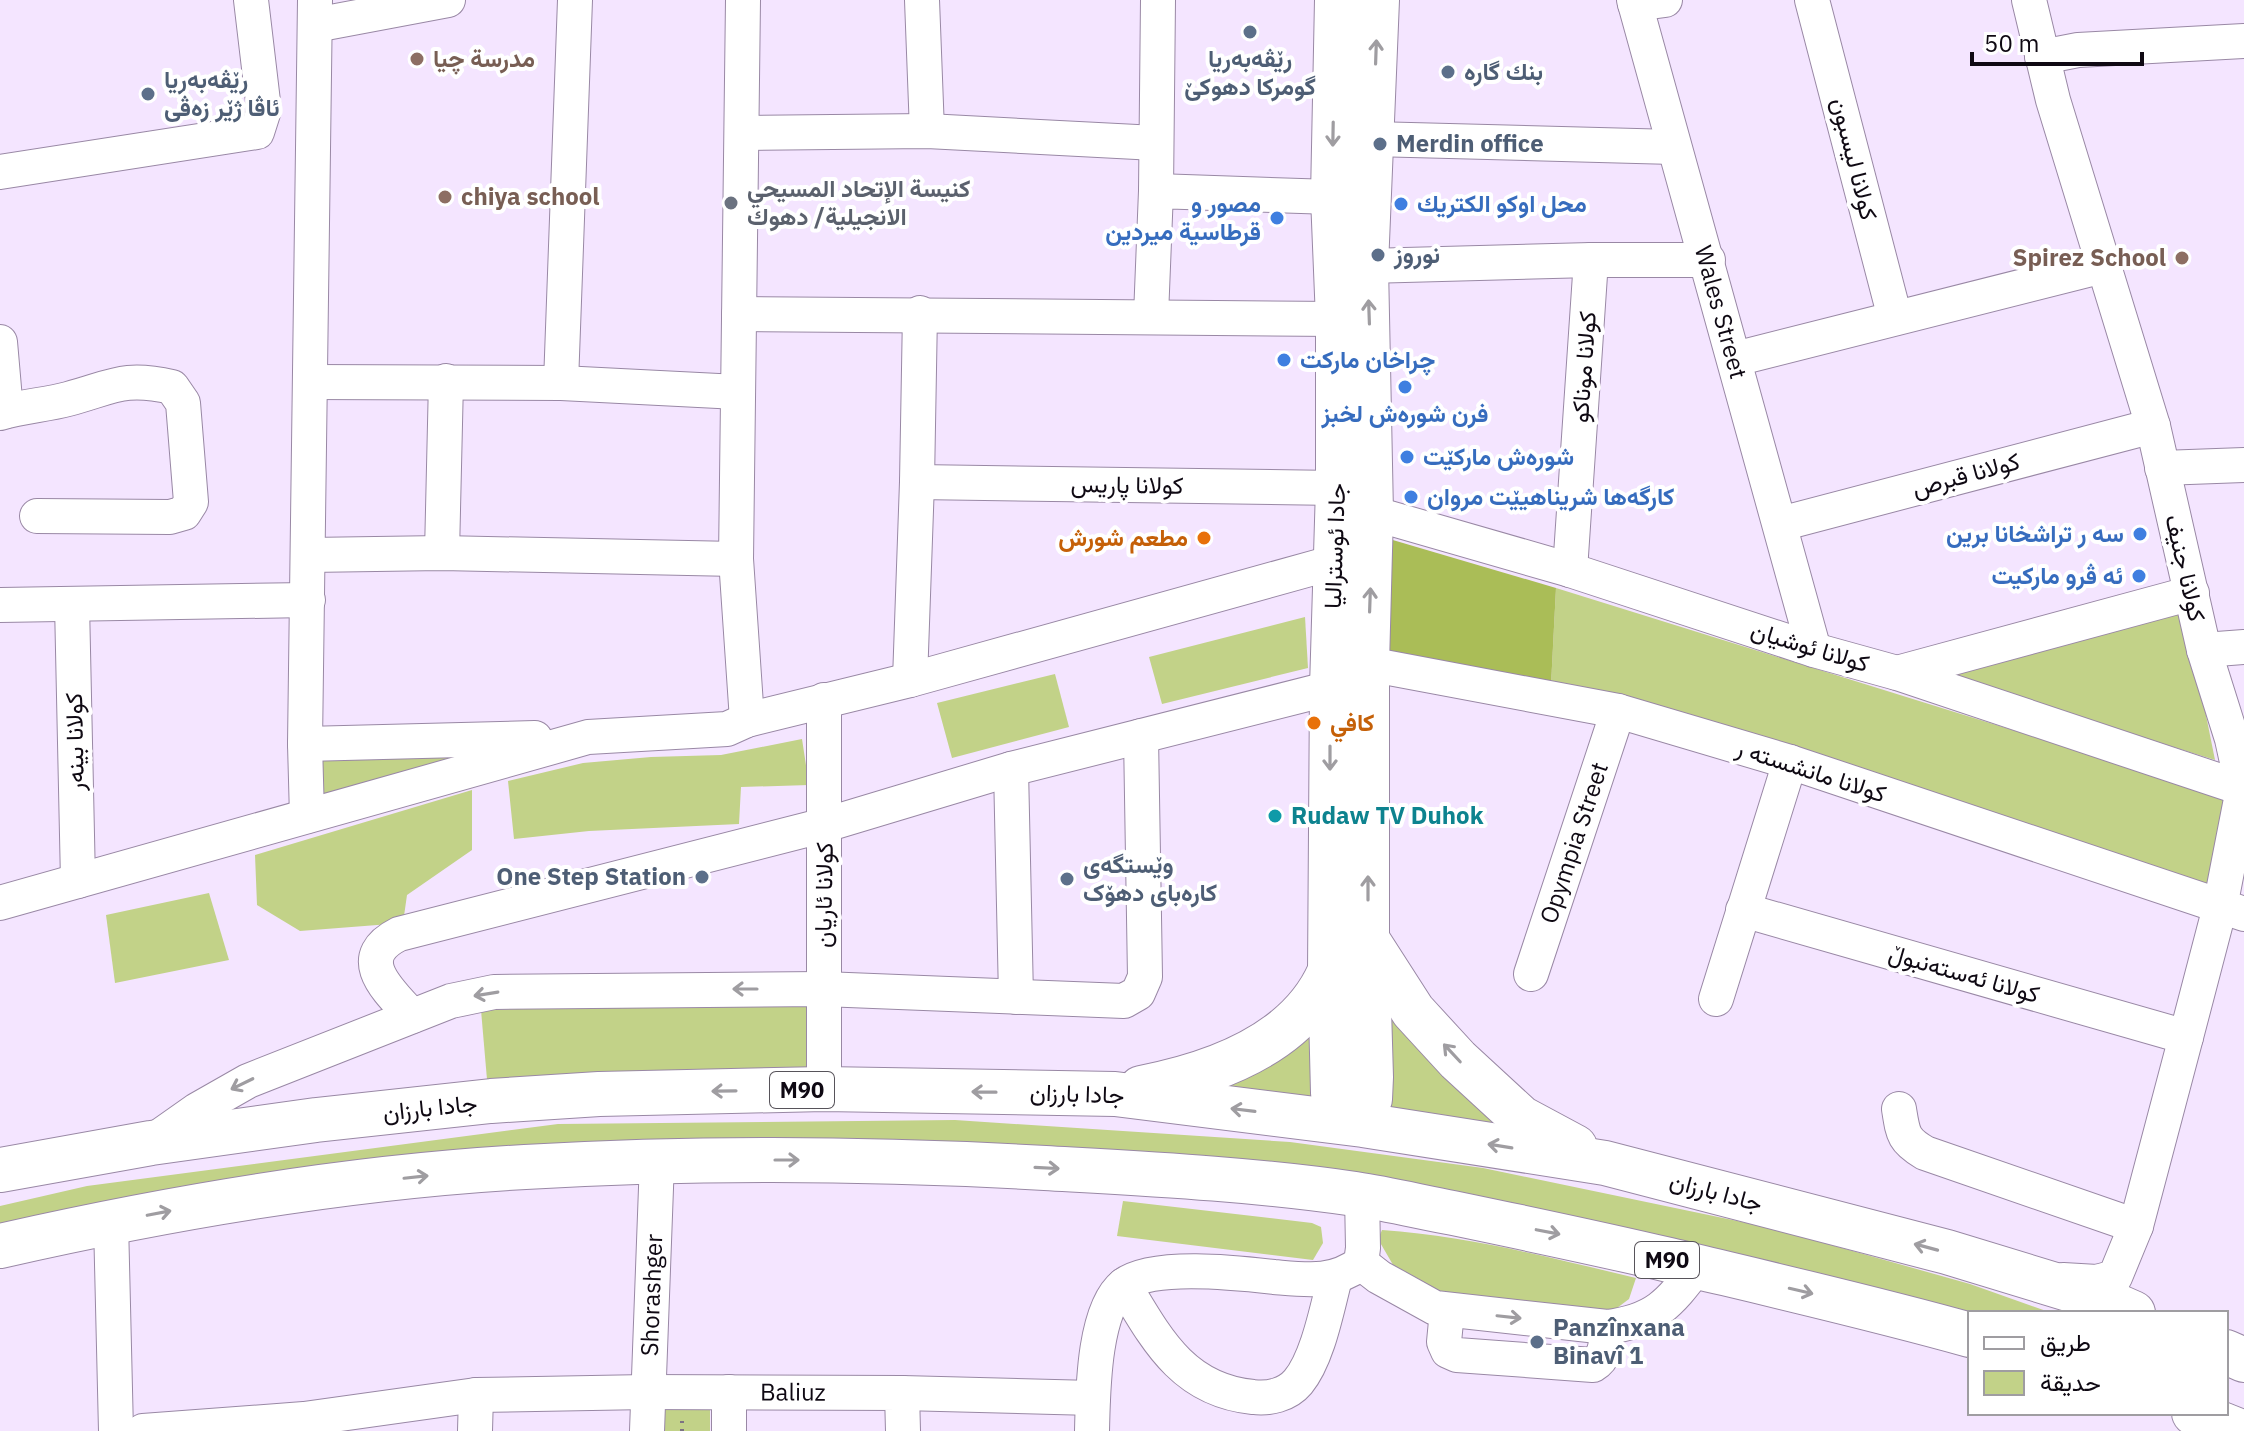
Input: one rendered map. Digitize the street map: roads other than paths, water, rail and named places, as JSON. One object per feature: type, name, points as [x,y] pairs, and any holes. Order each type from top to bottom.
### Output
[{"type":"highway","points":[[1368,941],[1413,1011],[1458,1060],[1521,1118],[1605,1163]]},
{"type":"highway","points":[[1115,1094],[1185,1078],[1244,1057],[1290,1024],[1321,991],[1329,973]]},
{"type":"highway","name":"جادا بارزان","points":[[7,1165],[316,1120],[491,1101],[599,1094],[824,1089],[1115,1094],[1363,1125],[1605,1163],[1981,1263],[2101,1299],[2124,1295]]},
{"type":"highway","name":"M90","points":[[0,1246],[111,1222],[248,1198],[339,1185],[521,1167],[657,1161],[962,1163],[1151,1174],[1362,1195],[1571,1237],[1869,1306],[1968,1334]]},
{"type":"highway","points":[[2199,1415],[2239,1431]]},
{"type":"main road","name":"جادا ئوسترالیا","points":[[1336,0],[1332,197],[1337,319],[1337,488],[1331,688],[1329,973],[1332,1093],[1347,1106],[1358,1108],[1371,1099],[1372,1077],[1368,941],[1368,664],[1372,513],[1367,266],[1378,0]]},
{"type":"street","points":[[0,172],[257,132],[264,110],[251,0]]},
{"type":"street","points":[[307,816],[305,744],[315,12],[448,0]]},
{"type":"street","points":[[561,383],[575,0]]},
{"type":"street","points":[[743,0],[736,559],[747,720]]},
{"type":"street","points":[[922,0],[927,131]]},
{"type":"street","points":[[1151,316],[1158,0]]},
{"type":"street","name":"كولانا ليسبون","points":[[1812,0],[1895,318]]},
{"type":"street","name":"كولانا جنيف","points":[[2029,0],[2053,100],[2153,426],[2204,650],[2244,789],[2232,911],[2186,1037],[2136,1226],[2124,1295]]},
{"type":"street","name":"Wales Street","points":[[1645,1],[1674,147],[1708,260],[1814,650]]},
{"type":"street","points":[[2042,57],[2078,50],[2244,41]]},
{"type":"street","points":[[742,133],[927,131],[1156,143]]},
{"type":"street","points":[[1372,139],[1674,147]]},
{"type":"street","points":[[1156,191],[1332,197]]},
{"type":"street","name":"كولانا موناكو","points":[[1570,570],[1591,260]]},
{"type":"street","points":[[1367,266],[1708,260]]},
{"type":"street","points":[[1735,359],[2103,266]]},
{"type":"street","points":[[739,314],[920,313],[1337,319]]},
{"type":"street","points":[[910,680],[920,313]]},
{"type":"street","points":[[0,342],[3,412],[67,399],[115,383],[146,381],[172,387],[183,403],[191,502],[184,513],[170,517],[37,516]]},
{"type":"street","points":[[442,553],[446,381]]},
{"type":"street","points":[[311,382],[561,383],[738,392]]},
{"type":"street","name":"كولانا قبرص","points":[[1780,524],[2153,426]]},
{"type":"street","points":[[2162,468],[2244,465]]},
{"type":"street","name":"كولانا پاریس","points":[[917,482],[1337,488]]},
{"type":"street","name":"كولانا ئوشيان","points":[[1372,513],[1570,570],[1814,650],[1897,673],[2244,789]]},
{"type":"street","points":[[309,555],[442,553],[736,559]]},
{"type":"street","points":[[305,744],[588,737],[727,729],[747,720],[910,680],[1335,562]]},
{"type":"street","points":[[1897,673],[2192,593]]},
{"type":"street","points":[[0,605],[308,600]]},
{"type":"street","name":"كولانا بینه‌ر","points":[[72,604],[78,881]]},
{"type":"street","points":[[2204,650],[2244,647]]},
{"type":"street","name":"كولانا مانشسته ر","points":[[1368,664],[1618,711],[1790,762],[2232,911]]},
{"type":"street","points":[[412,1016],[386,988],[376,969],[381,947],[399,934],[825,825],[1011,769],[1331,688]]},
{"type":"street","name":"كولانا ئاريان","points":[[824,700],[824,1089]]},
{"type":"street","name":"Opympia Street","points":[[1531,974],[1618,711]]},
{"type":"street","points":[[151,1143],[197,1110],[248,1081],[412,1016],[472,996],[516,990],[823,989],[1124,1001],[1138,993],[1145,977],[1141,736]]},
{"type":"street","points":[[0,903],[588,737]]},
{"type":"street","points":[[1716,999],[1790,762]]},
{"type":"street","points":[[1011,769],[1016,997]]},
{"type":"street","name":"كولانا ئەستەنبوڵ","points":[[1743,910],[2186,1037]]},
{"type":"street","points":[[1899,1109],[1908,1143],[1925,1153],[2136,1226]]},
{"type":"street","name":"Shorashger","points":[[647,1431],[657,1161]]},
{"type":"street","points":[[1124,1285],[1155,1335],[1190,1375],[1228,1394],[1258,1398],[1277,1396],[1297,1384],[1311,1360],[1348,1270],[1363,1248],[1362,1195]]},
{"type":"street","points":[[111,1222],[116,1431]]},
{"type":"street","points":[[1092,1415],[1104,1323],[1111,1303],[1124,1285],[1145,1276],[1176,1272],[1230,1272],[1318,1281],[1348,1270],[1379,1277],[1424,1304],[1447,1311],[1607,1327],[1632,1324],[1658,1311],[1671,1300],[1697,1267]]},
{"type":"street","points":[[2124,1295],[2122,1290],[2146,1311]]},
{"type":"street","name":"Baliuz","points":[[143,1431],[304,1425],[476,1395],[647,1392],[902,1393],[1092,1415]]},
{"type":"street","points":[[729,1392],[729,1431]]},
{"type":"street","points":[[902,1393],[903,1431]]},
{"type":"street","points":[[475,1431],[476,1395]]},
{"type":"place","name":"رێڤه‌به‌ریا گومركا دهوكێ","points":[[1250,32]]},
{"type":"place","name":"مدرسة چيا","points":[[417,59]]},
{"type":"place","name":"بنك گاره","points":[[1448,72]]},
{"type":"place","name":"رێڤەبەریا ئاڤا ژێر زەڤی","points":[[148,94]]},
{"type":"place","name":"Merdin office","points":[[1380,144]]},
{"type":"place","name":"chiya school","points":[[445,197]]},
{"type":"place","name":"كنيسة الإتحاد المسيحي الانجيلية/ دهوك","points":[[731,203]]},
{"type":"place","name":"محل اوكو الكتريك","points":[[1401,204]]},
{"type":"place","name":"مصور و قرطاسية ميردين","points":[[1277,218]]},
{"type":"place","name":"نوروز","points":[[1378,255]]},
{"type":"place","name":"Spirez School","points":[[2182,258]]},
{"type":"place","name":"چراخان ماركت","points":[[1284,360]]},
{"type":"place","name":"فرن شوره‌ش لخبز","points":[[1405,387]]},
{"type":"place","name":"شوره‌ش ماركێت","points":[[1407,457]]},
{"type":"place","name":"كارگه‌ها شريناهيێت مروان","points":[[1411,497]]},
{"type":"place","name":"سه ر تراشخانا برين","points":[[2140,534]]},
{"type":"place","name":"مطعم شورش","points":[[1204,538]]},
{"type":"place","name":"ئه ڤرو ماركيت","points":[[2139,576]]},
{"type":"place","name":"كافي","points":[[1314,723]]},
{"type":"place","name":"Rudaw TV Duhok","points":[[1275,816]]},
{"type":"place","name":"One Step Station","points":[[702,877]]},
{"type":"place","name":"وێستگەی کارەبای دهۆک","points":[[1067,879]]},
{"type":"place","name":"Panzînxana Binavî 1","points":[[1537,1342]]}]
